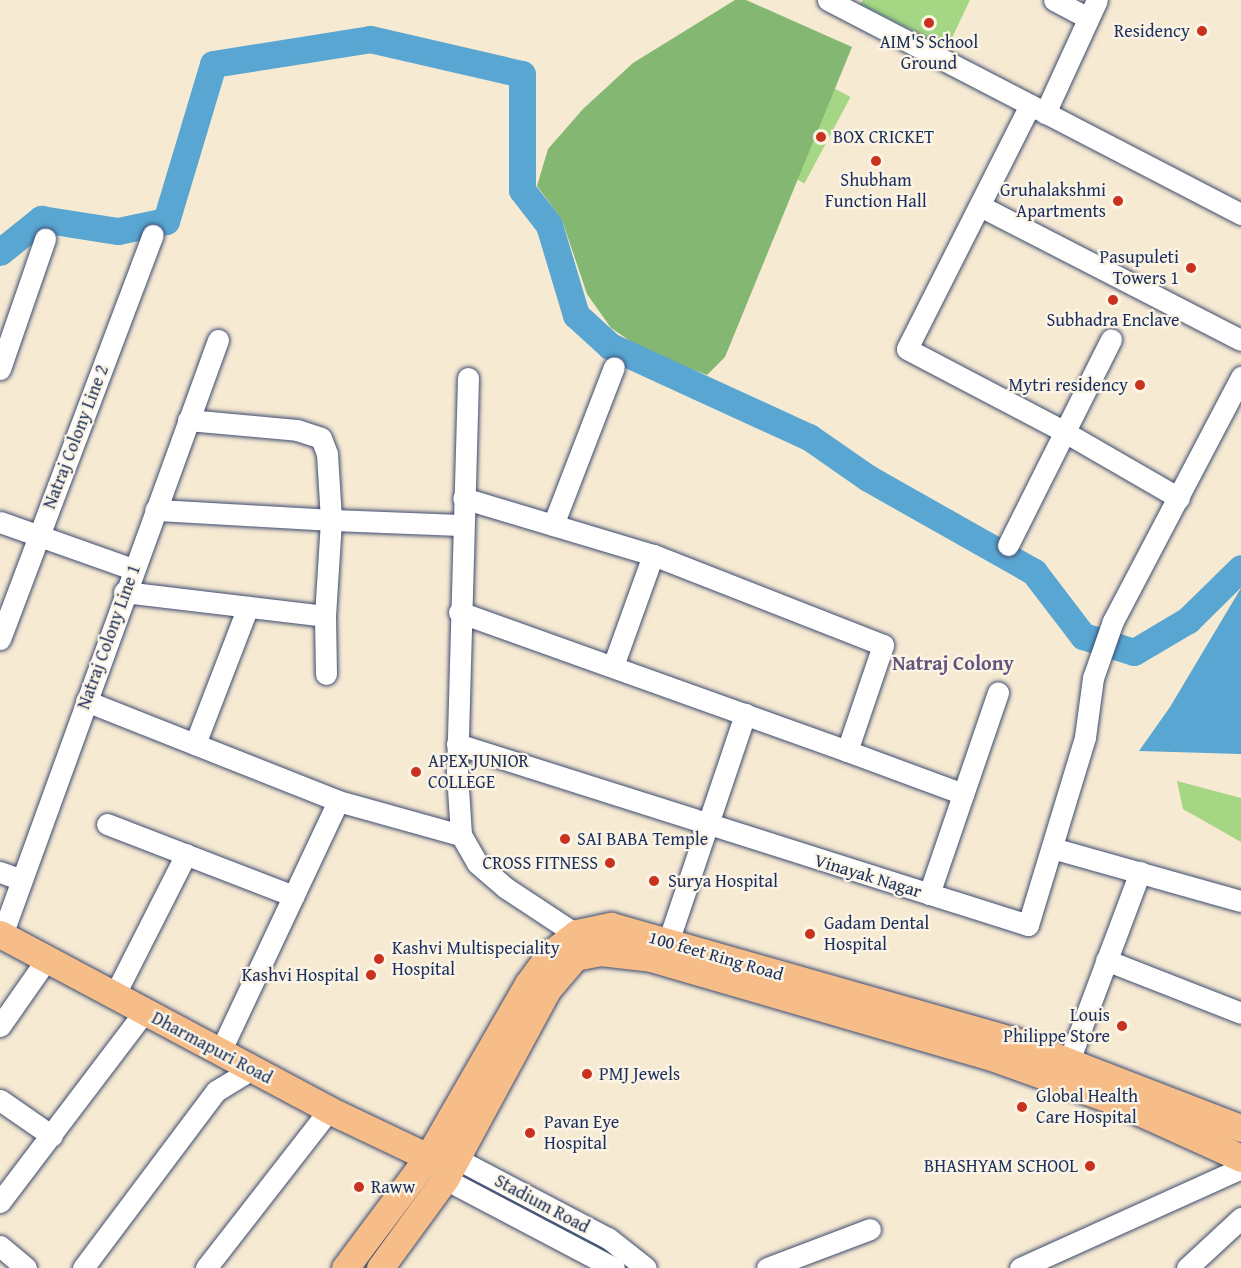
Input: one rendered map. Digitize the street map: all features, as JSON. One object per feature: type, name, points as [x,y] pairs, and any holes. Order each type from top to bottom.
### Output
[{"type":"main road","name":"100 feet Ring Road","points":[[381,1268],[528,984],[550,954],[577,933],[611,926],[1008,1039],[1115,1101],[1241,1158]]},
{"type":"main road","name":"Dharmapuri Road","points":[[1,935],[329,1110],[437,1161]]},
{"type":"main road","name":"100 feet Ring Road","points":[[345,1268],[437,1161],[547,990],[575,957],[600,952],[651,958],[989,1056],[1065,1071],[1241,1128]]},
{"type":"street","points":[[1054,0],[1092,9],[1038,109],[980,206],[907,349],[1063,431],[1179,498]]},
{"type":"street","points":[[842,3],[1038,109],[1241,214]]},
{"type":"street","points":[[980,206],[1241,340]]},
{"type":"street","name":"Natraj Colony Line 2","points":[[0,639],[153,235]]},
{"type":"street","points":[[0,369],[45,239]]},
{"type":"street","points":[[1008,545],[1111,339]]},
{"type":"street","name":"Natraj Colony Line 1","points":[[1,935],[124,592],[218,340]]},
{"type":"street","points":[[553,525],[614,367]]},
{"type":"street","points":[[1241,377],[1113,621],[1093,678],[1085,737],[1052,848],[1241,901]]},
{"type":"street","points":[[468,378],[459,612],[457,744],[461,835],[477,863],[506,888],[577,933],[600,952]]},
{"type":"street","points":[[188,420],[297,429],[321,438],[327,454],[331,520],[325,616],[326,674]]},
{"type":"street","points":[[463,498],[653,555],[883,645],[847,751]]},
{"type":"street","points":[[155,510],[462,525]]},
{"type":"street","points":[[0,522],[133,569]]},
{"type":"street","points":[[613,666],[653,555]]},
{"type":"street","points":[[124,592],[325,616]]},
{"type":"street","points":[[195,744],[248,607]]},
{"type":"street","points":[[459,612],[963,794]]},
{"type":"street","points":[[929,894],[998,692]]},
{"type":"street","points":[[86,701],[338,801],[461,835]]},
{"type":"street","points":[[668,942],[745,714]]},
{"type":"street","name":"Vinayak Nagar","points":[[457,744],[709,826],[1028,925],[1052,848]]},
{"type":"street","points":[[220,1052],[338,801]]},
{"type":"street","points":[[107,824],[294,896]]},
{"type":"street","points":[[114,996],[186,855]]},
{"type":"street","points":[[0,872],[21,880]]},
{"type":"street","points":[[1065,1071],[1140,872]]},
{"type":"street","points":[[0,1026],[45,960]]},
{"type":"street","points":[[1106,960],[1241,1013]]},
{"type":"street","points":[[0,1202],[144,1012]]},
{"type":"street","points":[[82,1268],[216,1090],[252,1069]]},
{"type":"street","points":[[0,1100],[52,1136]]},
{"type":"street","points":[[206,1268],[329,1110]]},
{"type":"street","points":[[437,1161],[614,1268]]},
{"type":"street","name":"Stadium Road","points":[[437,1161],[608,1238],[646,1268]]},
{"type":"street","points":[[1020,1268],[1241,1168]]},
{"type":"street","points":[[1187,1268],[1241,1218]]},
{"type":"street","points":[[767,1268],[870,1229]]},
{"type":"street","points":[[0,1246],[26,1268]]},
{"type":"green space","points":[[735,0],[746,0],[852,47],[725,357],[707,375],[645,351],[611,328],[587,294],[562,220],[537,186],[548,149],[583,109],[633,63]]},
{"type":"green space","name":"AIM'S School Ground","points":[[863,0],[970,0],[950,42],[940,44],[860,4]]},
{"type":"green space","name":"BOX CRICKET","points":[[824,83],[850,97],[804,184],[778,170]]},
{"type":"green space","points":[[1177,781],[1241,798],[1241,842],[1183,809]]},
{"type":"water","points":[[1241,588],[1241,754],[1139,751],[1170,707]]},
{"type":"waterway","points":[[0,252],[41,219],[118,231],[166,221],[213,64],[370,39],[522,74],[522,190],[549,225],[576,315],[610,346],[809,437],[868,478],[1034,572],[1083,636],[1134,652],[1188,620],[1241,568]]},
{"type":"place","name":"AIM'S School Ground","points":[[929,23]]},
{"type":"place","name":"Residency","points":[[1202,31]]},
{"type":"place","name":"BOX CRICKET","points":[[821,137]]},
{"type":"place","name":"Shubham Function Hall","points":[[876,161]]},
{"type":"place","name":"Gruhalakshmi Apartments","points":[[1118,201]]},
{"type":"place","name":"Pasupuleti Towers 1","points":[[1191,268]]},
{"type":"place","name":"Subhadra Enclave","points":[[1113,300]]},
{"type":"place","name":"Mytri residency","points":[[1140,385]]},
{"type":"place","name":"APEX JUNIOR COLLEGE","points":[[416,772]]},
{"type":"place","name":"SAI BABA Temple","points":[[565,839]]},
{"type":"place","name":"CROSS FITNESS","points":[[610,863]]},
{"type":"place","name":"Surya Hospital","points":[[654,881]]},
{"type":"place","name":"Gadam Dental Hospital","points":[[810,934]]},
{"type":"place","name":"Kashvi Multispeciality Hospital","points":[[379,959]]},
{"type":"place","name":"Kashvi Hospital","points":[[371,975]]},
{"type":"place","name":"Louis Philippe Store","points":[[1122,1026]]},
{"type":"place","name":"PMJ Jewels","points":[[587,1074]]},
{"type":"place","name":"Global Health Care Hospital","points":[[1022,1107]]},
{"type":"place","name":"Pavan Eye Hospital","points":[[530,1133]]},
{"type":"place","name":"BHASHYAM SCHOOL","points":[[1090,1166]]},
{"type":"place","name":"Raww","points":[[359,1187]]},
{"type":"district","name":"Natraj Colony","points":[[953,662]]}]
